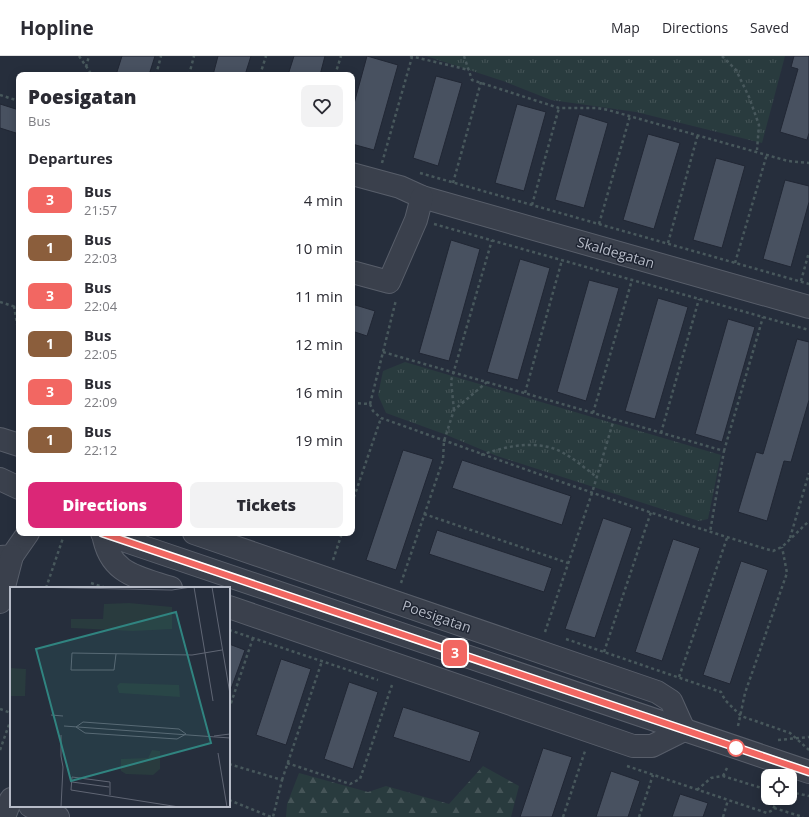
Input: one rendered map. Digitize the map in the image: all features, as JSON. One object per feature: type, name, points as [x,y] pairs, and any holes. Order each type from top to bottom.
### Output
[{"type":"street","name":"Skaldegatan","points":[[355,175],[400,188],[422,197],[809,307]]},
{"type":"street","points":[[355,273],[389,282],[428,225],[422,197]]},
{"type":"street","points":[[0,439],[16,444]]},
{"type":"street","points":[[0,479],[16,487]]},
{"type":"street","points":[[0,602],[6,557],[25,536]]},
{"type":"street","name":"Poesigatan","points":[[104,536],[108,552],[119,568],[141,578],[168,587]]},
{"type":"street","name":"Poesigatan","points":[[112,536],[809,772]]},
{"type":"street","name":"Poesigatan","points":[[203,536],[657,692],[671,701],[684,730]]},
{"type":"street","points":[[230,607],[633,746],[652,746],[684,730]]},
{"type":"street","points":[[4,817],[10,802]]},
{"type":"street","points":[[33,807],[58,817]]},
{"type":"path","points":[[79,56],[89,72]]},
{"type":"path","points":[[86,68],[89,56]]},
{"type":"path","points":[[157,72],[162,56]]},
{"type":"path","points":[[190,72],[194,56]]},
{"type":"path","points":[[261,72],[266,56]]},
{"type":"path","points":[[336,72],[341,56]]},
{"type":"path","points":[[382,163],[411,56],[469,70]]},
{"type":"path","points":[[464,56],[472,80],[559,108],[597,108],[698,134],[788,160],[809,163]]},
{"type":"path","points":[[722,56],[736,70],[749,97],[759,125],[756,150]]},
{"type":"path","points":[[453,183],[481,82]]},
{"type":"path","points":[[0,95],[16,100]]},
{"type":"path","points":[[532,205],[559,108]]},
{"type":"path","points":[[598,224],[630,116]]},
{"type":"path","points":[[668,243],[698,134]]},
{"type":"path","points":[[735,263],[767,154]]},
{"type":"path","points":[[378,162],[389,165]]},
{"type":"path","points":[[415,172],[809,284]]},
{"type":"path","points":[[428,225],[492,240],[809,330]]},
{"type":"path","points":[[401,583],[443,460],[444,440],[454,410],[451,381],[492,240]]},
{"type":"path","points":[[801,281],[809,252]]},
{"type":"path","points":[[525,394],[562,260]]},
{"type":"path","points":[[593,413],[632,280]]},
{"type":"path","points":[[397,297],[370,404],[373,411],[381,418],[444,440],[481,455],[727,538],[773,551],[782,547],[809,521]]},
{"type":"path","points":[[661,433],[699,299]]},
{"type":"path","points":[[0,302],[14,306],[16,318]]},
{"type":"path","points":[[710,532],[724,451],[763,317]]},
{"type":"path","points":[[383,352],[724,451]]},
{"type":"path","points":[[454,410],[487,382]]},
{"type":"path","points":[[355,402],[370,404]]},
{"type":"path","points":[[355,494],[381,418]]},
{"type":"path","points":[[545,632],[597,477],[614,419]]},
{"type":"path","points":[[481,455],[508,446],[553,448],[574,460],[597,477]]},
{"type":"path","points":[[789,540],[809,473]]},
{"type":"path","points":[[604,652],[651,512]]},
{"type":"path","points":[[424,514],[568,563]]},
{"type":"path","points":[[333,560],[341,536]]},
{"type":"path","points":[[46,587],[63,538]]},
{"type":"path","points":[[679,677],[727,538]]},
{"type":"path","points":[[738,726],[745,693],[787,573],[782,547]]},
{"type":"path","points":[[91,583],[103,587]]},
{"type":"path","points":[[230,706],[253,638]]},
{"type":"path","points":[[230,800],[272,817],[287,763],[322,661]]},
{"type":"path","points":[[287,763],[350,784],[360,779],[392,685]]},
{"type":"path","points":[[0,709],[10,712]]},
{"type":"path","points":[[0,750],[10,722]]},
{"type":"path","points":[[778,740],[809,737]]},
{"type":"path","points":[[563,817],[585,751]]},
{"type":"path","points":[[230,764],[282,780]]},
{"type":"path","points":[[723,776],[728,766]]},
{"type":"path","points":[[639,817],[653,775]]},
{"type":"path","points":[[697,790],[711,778],[723,776],[761,788]]},
{"type":"path","points":[[797,793],[809,796]]},
{"type":"path","points":[[723,817],[728,800]]},
{"type":"path","points":[[774,808],[803,817]]},
{"type":"green space","points":[[426,56],[785,56],[762,143],[636,112],[551,100],[503,81]]},
{"type":"green space","points":[[405,362],[721,455],[708,519],[699,521],[497,456],[444,434],[386,413],[378,395],[383,371]]},
{"type":"green space","points":[[483,766],[519,786],[511,817],[286,817],[287,804],[299,773],[368,792],[386,786],[449,804]]},
{"type":"building","points":[[122,56],[155,56],[150,72],[117,72]]},
{"type":"building","points":[[218,56],[251,56],[246,72],[214,72]]},
{"type":"building","points":[[294,56],[325,56],[321,72],[289,72]]},
{"type":"building","points":[[367,56],[398,65],[374,150],[355,145],[355,100]]},
{"type":"building","points":[[794,56],[809,56],[809,133],[807,140],[780,132],[798,69],[791,67]]},
{"type":"building","points":[[436,76],[462,83],[438,166],[413,158]]},
{"type":"building","points":[[0,104],[16,109],[16,133],[0,128]]},
{"type":"building","points":[[517,104],[546,112],[524,191],[495,183]]},
{"type":"building","points":[[579,114],[608,123],[584,208],[555,200]]},
{"type":"building","points":[[648,134],[680,143],[654,229],[623,220]]},
{"type":"building","points":[[716,158],[745,166],[722,248],[693,240]]},
{"type":"building","points":[[785,180],[809,186],[809,202],[791,267],[763,259]]},
{"type":"building","points":[[451,240],[480,249],[449,361],[419,353]]},
{"type":"building","points":[[520,259],[550,268],[518,380],[487,372]]},
{"type":"building","points":[[589,280],[619,288],[586,401],[557,392]]},
{"type":"building","points":[[658,298],[688,307],[655,419],[625,411]]},
{"type":"building","points":[[355,305],[375,311],[367,336],[355,332]]},
{"type":"building","points":[[728,319],[755,327],[722,442],[695,434]]},
{"type":"building","points":[[797,339],[809,342],[809,400],[791,462],[784,461],[767,521],[738,512],[756,452],[763,454]]},
{"type":"building","points":[[403,450],[433,459],[396,570],[366,560]]},
{"type":"building","points":[[462,460],[571,496],[562,525],[452,488]]},
{"type":"building","points":[[603,518],[632,528],[595,638],[565,629]]},
{"type":"building","points":[[437,530],[552,568],[544,592],[429,554]]},
{"type":"building","points":[[673,539],[700,548],[662,661],[635,652]]},
{"type":"building","points":[[741,561],[768,570],[730,684],[703,675]]},
{"type":"building","points":[[230,644],[245,650],[230,689]]},
{"type":"building","points":[[281,659],[311,669],[286,745],[256,735]]},
{"type":"building","points":[[349,682],[378,692],[353,769],[324,759]]},
{"type":"building","points":[[403,707],[480,732],[470,762],[393,737]]},
{"type":"building","points":[[543,748],[572,757],[552,817],[520,817]]},
{"type":"building","points":[[611,771],[640,781],[628,817],[596,817]]},
{"type":"building","points":[[680,794],[708,803],[703,817],[672,817]]},
{"type":"bus line","name":"3","points":[[111,536],[809,772]]}]
